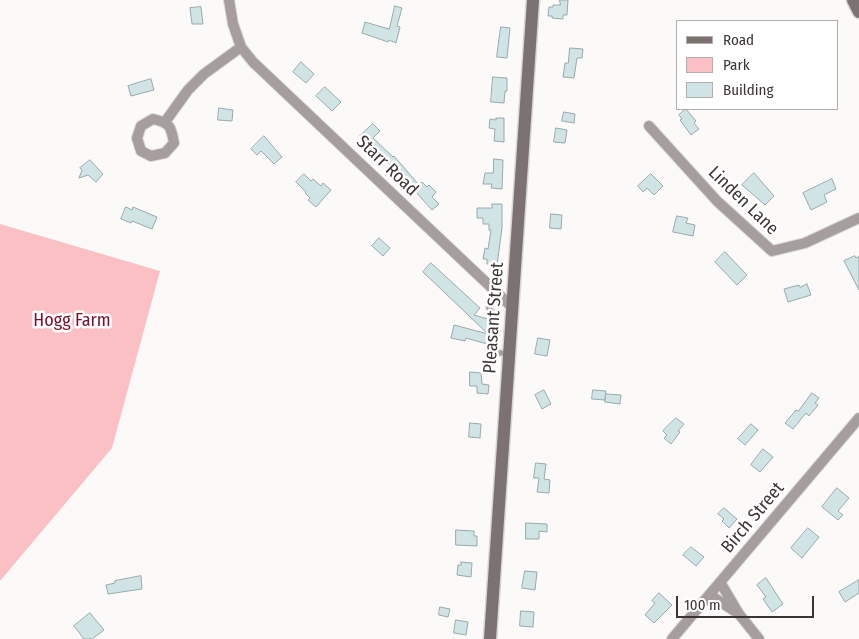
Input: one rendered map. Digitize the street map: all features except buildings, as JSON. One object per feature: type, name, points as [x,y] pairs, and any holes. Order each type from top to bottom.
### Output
[{"type":"main road","name":"Pleasant Street","points":[[490,639],[533,0]]},
{"type":"main road","points":[[853,0],[859,12]]},
{"type":"street","name":"Starr Road","points":[[229,0],[233,24],[242,47],[253,62],[512,307]]},
{"type":"street","points":[[165,122],[188,90],[204,74],[242,47]]},
{"type":"street","name":"Linden Lane","points":[[649,126],[717,201],[772,251],[806,243],[859,218]]},
{"type":"street","name":"Birch Street","points":[[672,639],[859,418]]},
{"type":"street","points":[[720,582],[739,614],[759,639]]},
{"type":"street","points":[[710,594],[739,614]]},
{"type":"lane","points":[[496,292],[489,308],[497,322],[495,352],[509,354]]},
{"type":"green space","name":"Hogg Farm","points":[[0,224],[160,271],[112,448],[0,581]]}]
